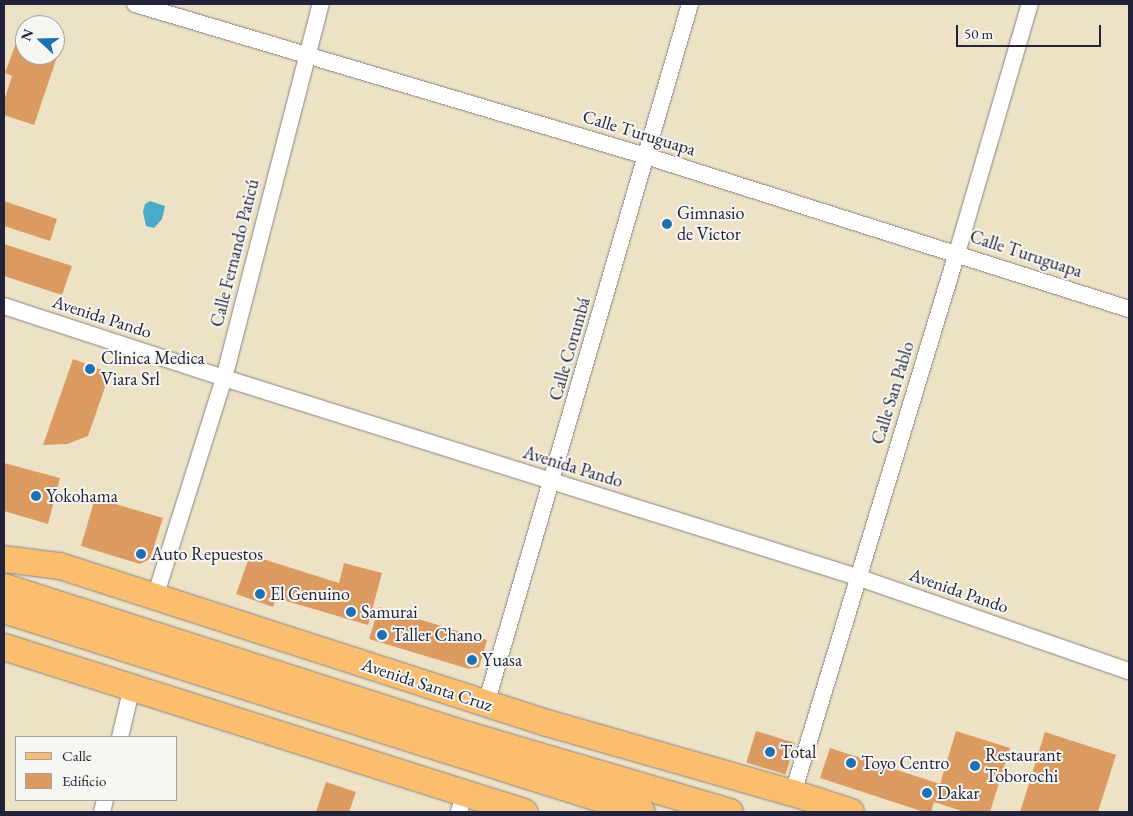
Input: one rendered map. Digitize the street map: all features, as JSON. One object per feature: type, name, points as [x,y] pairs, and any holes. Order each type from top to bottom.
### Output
[{"type":"main road","points":[[4,545],[60,566]]},
{"type":"main road","name":"Avenida Santa Cruz","points":[[4,558],[60,566],[547,723],[793,793],[851,812]]},
{"type":"main road","name":"Avenida Santa Cruz","points":[[4,587],[468,735],[730,812]]},
{"type":"main road","points":[[4,610],[642,812]]},
{"type":"main road","points":[[4,647],[132,687],[462,803],[524,812]]},
{"type":"main road","points":[[547,723],[734,812]]},
{"type":"main road","points":[[544,781],[597,812]]},
{"type":"street","name":"Calle Turuguapa","points":[[135,4],[307,53],[646,156],[1129,309]]},
{"type":"street","name":"Calle Fernando Paticú","points":[[155,597],[224,378],[320,4]]},
{"type":"street","name":"Calle Corumbá","points":[[486,704],[690,4]]},
{"type":"street","name":"Calle San Pablo","points":[[793,793],[857,577],[957,253],[1030,4]]},
{"type":"street","name":"Avenida Pando","points":[[4,306],[224,378],[857,577],[1129,670]]},
{"type":"street","points":[[120,736],[132,687]]},
{"type":"water","points":[[150,201],[165,206],[162,219],[154,228],[146,226],[143,212],[145,204]]},
{"type":"building","points":[[15,46],[15,65],[54,65],[34,125],[4,115],[4,101],[12,76],[5,73]]},
{"type":"building","points":[[4,201],[57,219],[50,241],[4,226]]},
{"type":"building","points":[[4,244],[72,266],[62,295],[4,276]]},
{"type":"building","points":[[73,359],[110,373],[88,436],[67,444],[43,445]]},
{"type":"building","name":"Yokohama","points":[[4,463],[60,478],[48,524],[4,511]]},
{"type":"building","points":[[95,498],[163,518],[150,559],[140,564],[81,546]]},
{"type":"building","points":[[250,555],[339,583],[344,563],[382,573],[368,625],[276,598],[273,607],[236,594]]},
{"type":"building","points":[[379,607],[487,640],[479,667],[469,669],[369,639]]},
{"type":"building","name":"Total","points":[[756,731],[795,743],[786,775],[746,763]]},
{"type":"building","points":[[956,731],[1010,748],[990,812],[965,812],[934,802],[931,812],[924,812],[820,778],[830,748],[940,784]]},
{"type":"building","points":[[1045,732],[1116,755],[1098,812],[1020,812]]},
{"type":"building","points":[[326,782],[356,792],[349,812],[316,812]]},
{"type":"place","name":"Gimnasio de Victor","points":[[667,224]]},
{"type":"place","name":"Clinica Medica Viara Srl","points":[[90,369]]},
{"type":"place","name":"Yokohama","points":[[36,496]]},
{"type":"place","name":"Auto Repuestos","points":[[141,554]]},
{"type":"place","name":"El Genuino","points":[[260,594]]},
{"type":"place","name":"Samurai","points":[[351,612]]},
{"type":"place","name":"Taller Chano","points":[[382,635]]},
{"type":"place","name":"Yuasa","points":[[472,660]]},
{"type":"place","name":"Total","points":[[770,752]]},
{"type":"place","name":"Toyo Centro","points":[[851,763]]},
{"type":"place","name":"Restaurant Toborochi","points":[[975,766]]},
{"type":"place","name":"Dakar","points":[[927,793]]}]
